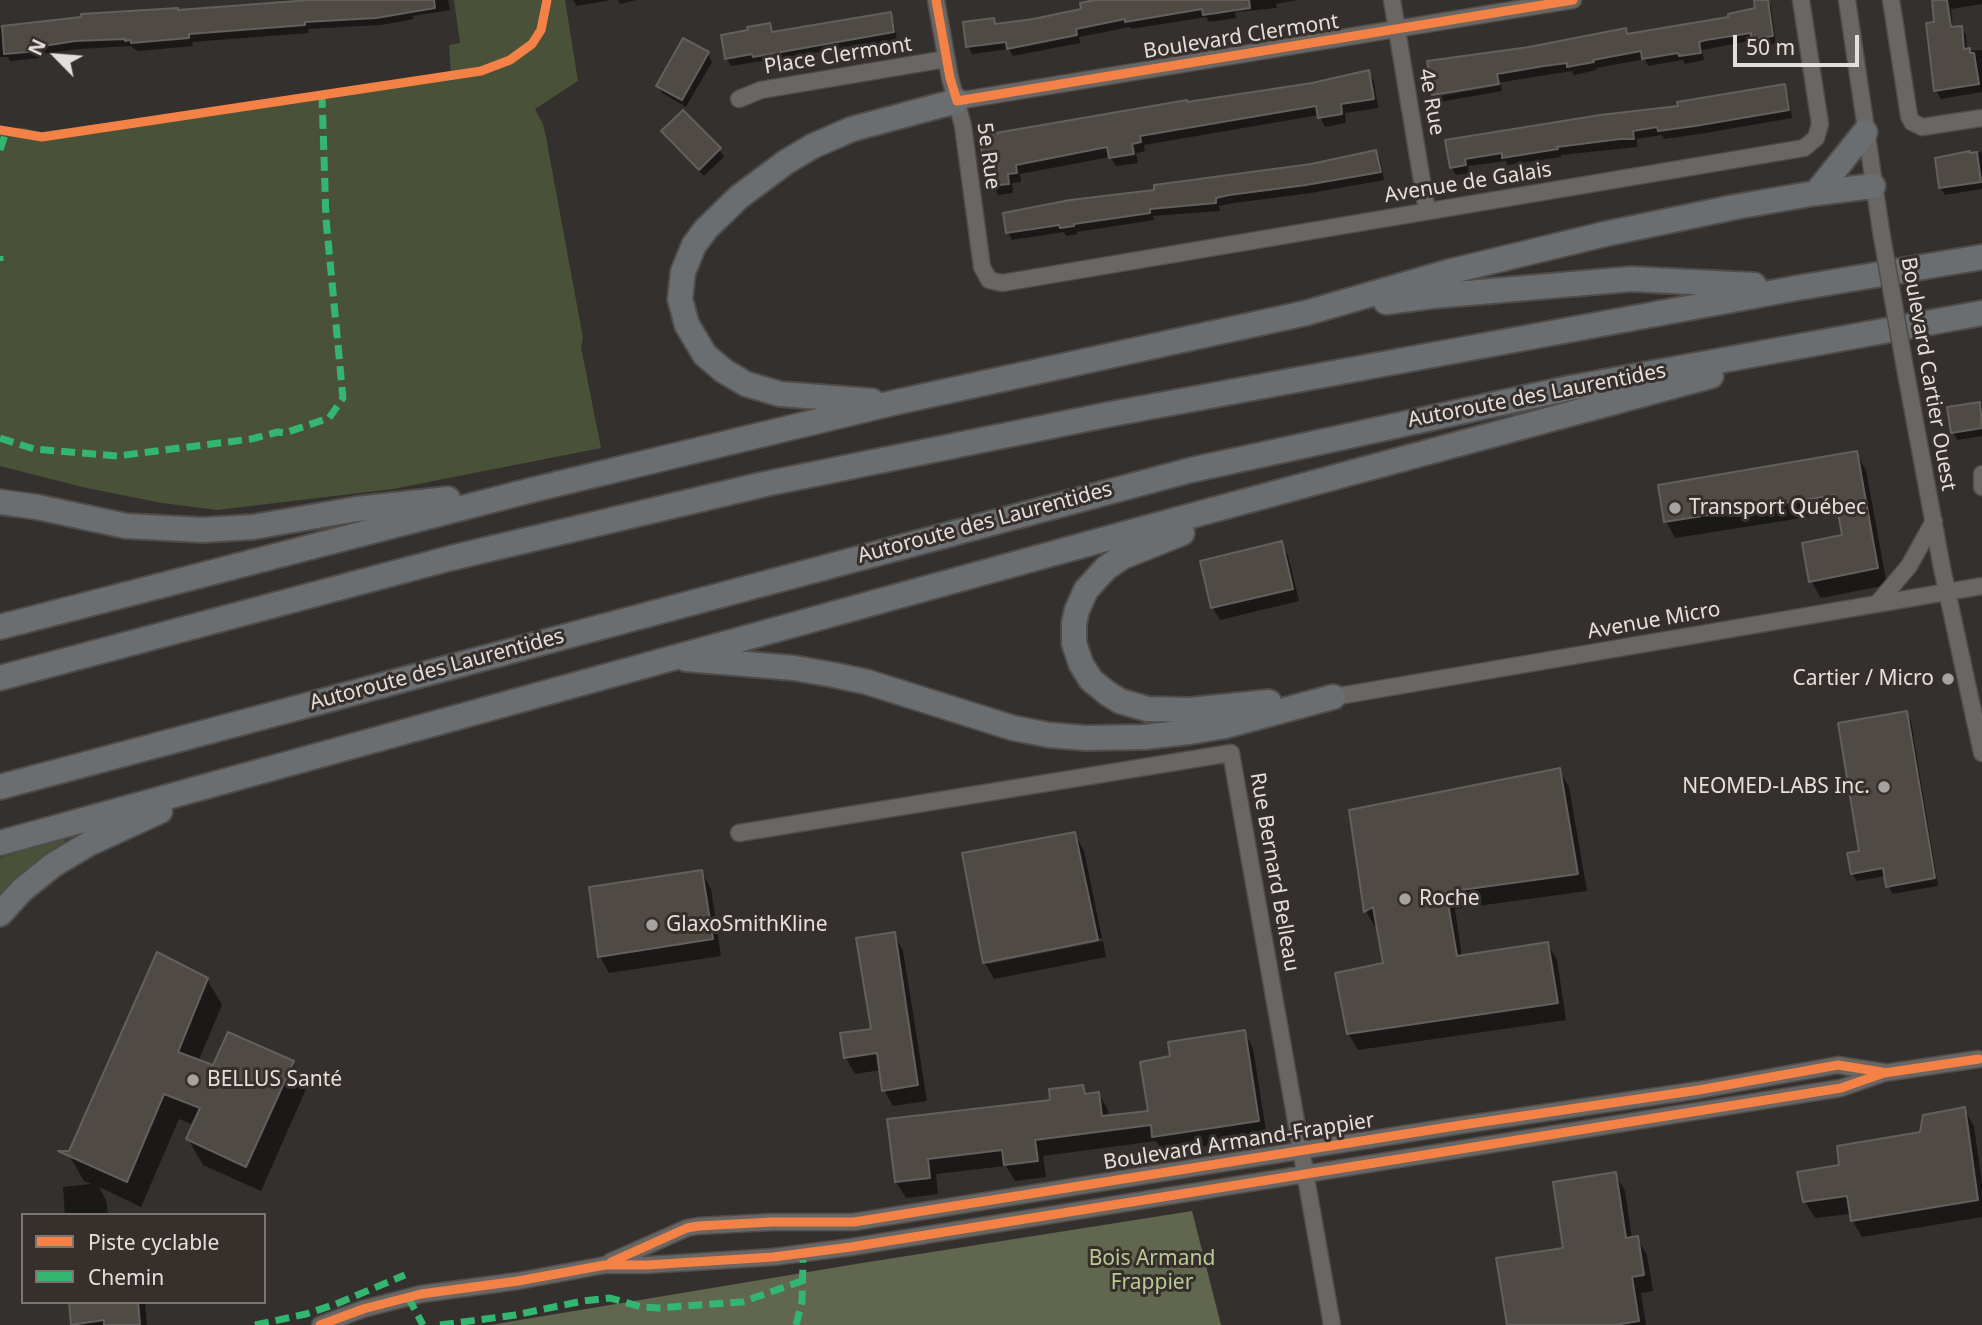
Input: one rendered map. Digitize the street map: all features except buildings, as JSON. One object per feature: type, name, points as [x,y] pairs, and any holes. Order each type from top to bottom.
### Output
[{"type":"highway","points":[[897,402],[787,395],[753,386],[730,376],[705,355],[690,332],[680,299],[682,272],[694,245],[714,220],[754,185],[793,158],[824,140],[852,129],[957,102]]},
{"type":"highway","points":[[1816,193],[1865,132]]},
{"type":"highway","points":[[0,627],[532,490],[897,402],[1306,313],[1433,275],[1593,237],[1682,217],[1816,193],[1874,187]]},
{"type":"highway","points":[[0,678],[452,558],[765,484],[1098,416],[1797,288],[1982,257]]},
{"type":"highway","points":[[1306,313],[1433,296],[1631,279],[1797,288]]},
{"type":"highway","name":"Autoroute des Laurentides","points":[[0,787],[1200,467],[1570,388],[1982,313]]},
{"type":"highway","points":[[0,843],[1863,333]]},
{"type":"highway","points":[[1305,486],[1142,548],[1116,561],[1096,578],[1083,596],[1075,617],[1074,643],[1081,664],[1096,684],[1120,701],[1147,709],[1190,710],[1333,697]]},
{"type":"highway","points":[[0,502],[126,526],[167,530],[220,530],[282,523],[357,509],[532,490]]},
{"type":"highway","points":[[0,494],[37,507]]},
{"type":"highway","points":[[671,658],[785,667],[834,675],[876,685],[1013,727],[1049,735],[1086,738],[1144,737],[1201,730],[1333,697]]},
{"type":"highway","points":[[0,914],[36,878],[80,848],[234,778]]},
{"type":"street","name":"5e Rue","points":[[936,0],[971,177],[975,225],[986,278]]},
{"type":"street","name":"4e Rue","points":[[1392,0],[1427,211]]},
{"type":"street","name":"Boulevard Clermont","points":[[957,102],[1573,0]]},
{"type":"street","name":"Avenue de Galais","points":[[986,278],[1002,283],[1793,151],[1809,146],[1816,138],[1820,124],[1801,0]]},
{"type":"street","name":"Boulevard Cartier Ouest","points":[[1847,0],[1865,132],[1905,368],[1947,592],[1982,753]]},
{"type":"street","points":[[1891,0],[1912,122],[1918,127],[1925,127],[1982,118]]},
{"type":"street","name":"Place Clermont","points":[[739,99],[761,90],[946,59]]},
{"type":"street","points":[[1982,474],[1982,487]]},
{"type":"street","points":[[1877,604],[1909,566],[1934,521]]},
{"type":"street","name":"Avenue Micro","points":[[1333,697],[1982,586]]},
{"type":"street","name":"Rue Bernard Belleau","points":[[739,833],[1231,753],[1332,1325]]},
{"type":"street","name":"Boulevard Armand-Frappier","points":[[320,1325],[363,1309],[421,1294],[518,1281],[605,1265],[647,1265],[795,1255],[1841,1088],[1884,1073],[1979,1059]]},
{"type":"street","name":"Boulevard Armand-Frappier","points":[[605,1265],[687,1228],[698,1226],[772,1222],[854,1222],[1699,1090],[1838,1065],[1884,1073]]},
{"type":"green space","points":[[454,0],[565,0],[578,81],[535,109],[546,137],[583,338],[581,347],[601,448],[393,489],[217,510],[162,503],[82,487],[0,466],[0,127],[41,132],[451,75],[449,45],[460,43]]},
{"type":"green space","points":[[64,838],[67,848],[0,901],[0,858]]},
{"type":"green space","name":"Bois Armand Frappier","points":[[1192,1211],[1221,1325],[490,1325],[856,1264]]},
{"type":"marked path","points":[[0,438],[34,449],[117,456],[285,433],[329,418],[343,398],[326,219],[322,95]]},
{"type":"marked path","points":[[0,150],[6,132]]},
{"type":"marked path","points":[[0,256],[0,261]]},
{"type":"marked path","points":[[796,1325],[802,1302],[803,1260]]},
{"type":"marked path","points":[[255,1325],[306,1314],[405,1275]]},
{"type":"marked path","points":[[440,1325],[610,1298],[642,1307],[658,1308],[742,1302],[802,1281]]},
{"type":"marked path","points":[[408,1297],[423,1325]]},
{"type":"cycle path","points":[[0,130],[42,137],[481,71],[510,60],[532,44],[541,30],[547,0]]},
{"type":"cycle path","points":[[936,0],[950,78],[957,101],[1573,0]]},
{"type":"cycle path","points":[[320,1325],[363,1309],[421,1294],[518,1281],[605,1265],[773,1257],[851,1247],[1841,1088],[1884,1073],[1979,1059]]},
{"type":"cycle path","points":[[611,1262],[687,1228],[698,1226],[772,1222],[854,1222],[1699,1090],[1838,1065],[1882,1072]]},
{"type":"place","name":"Transport Québec","points":[[1675,508]]},
{"type":"place","name":"Cartier / Micro","points":[[1948,679]]},
{"type":"place","name":"NEOMED-LABS Inc.","points":[[1884,787]]},
{"type":"place","name":"Roche","points":[[1405,899]]},
{"type":"place","name":"GlaxoSmithKline","points":[[652,925]]},
{"type":"place","name":"BELLUS Santé","points":[[193,1080]]}]
